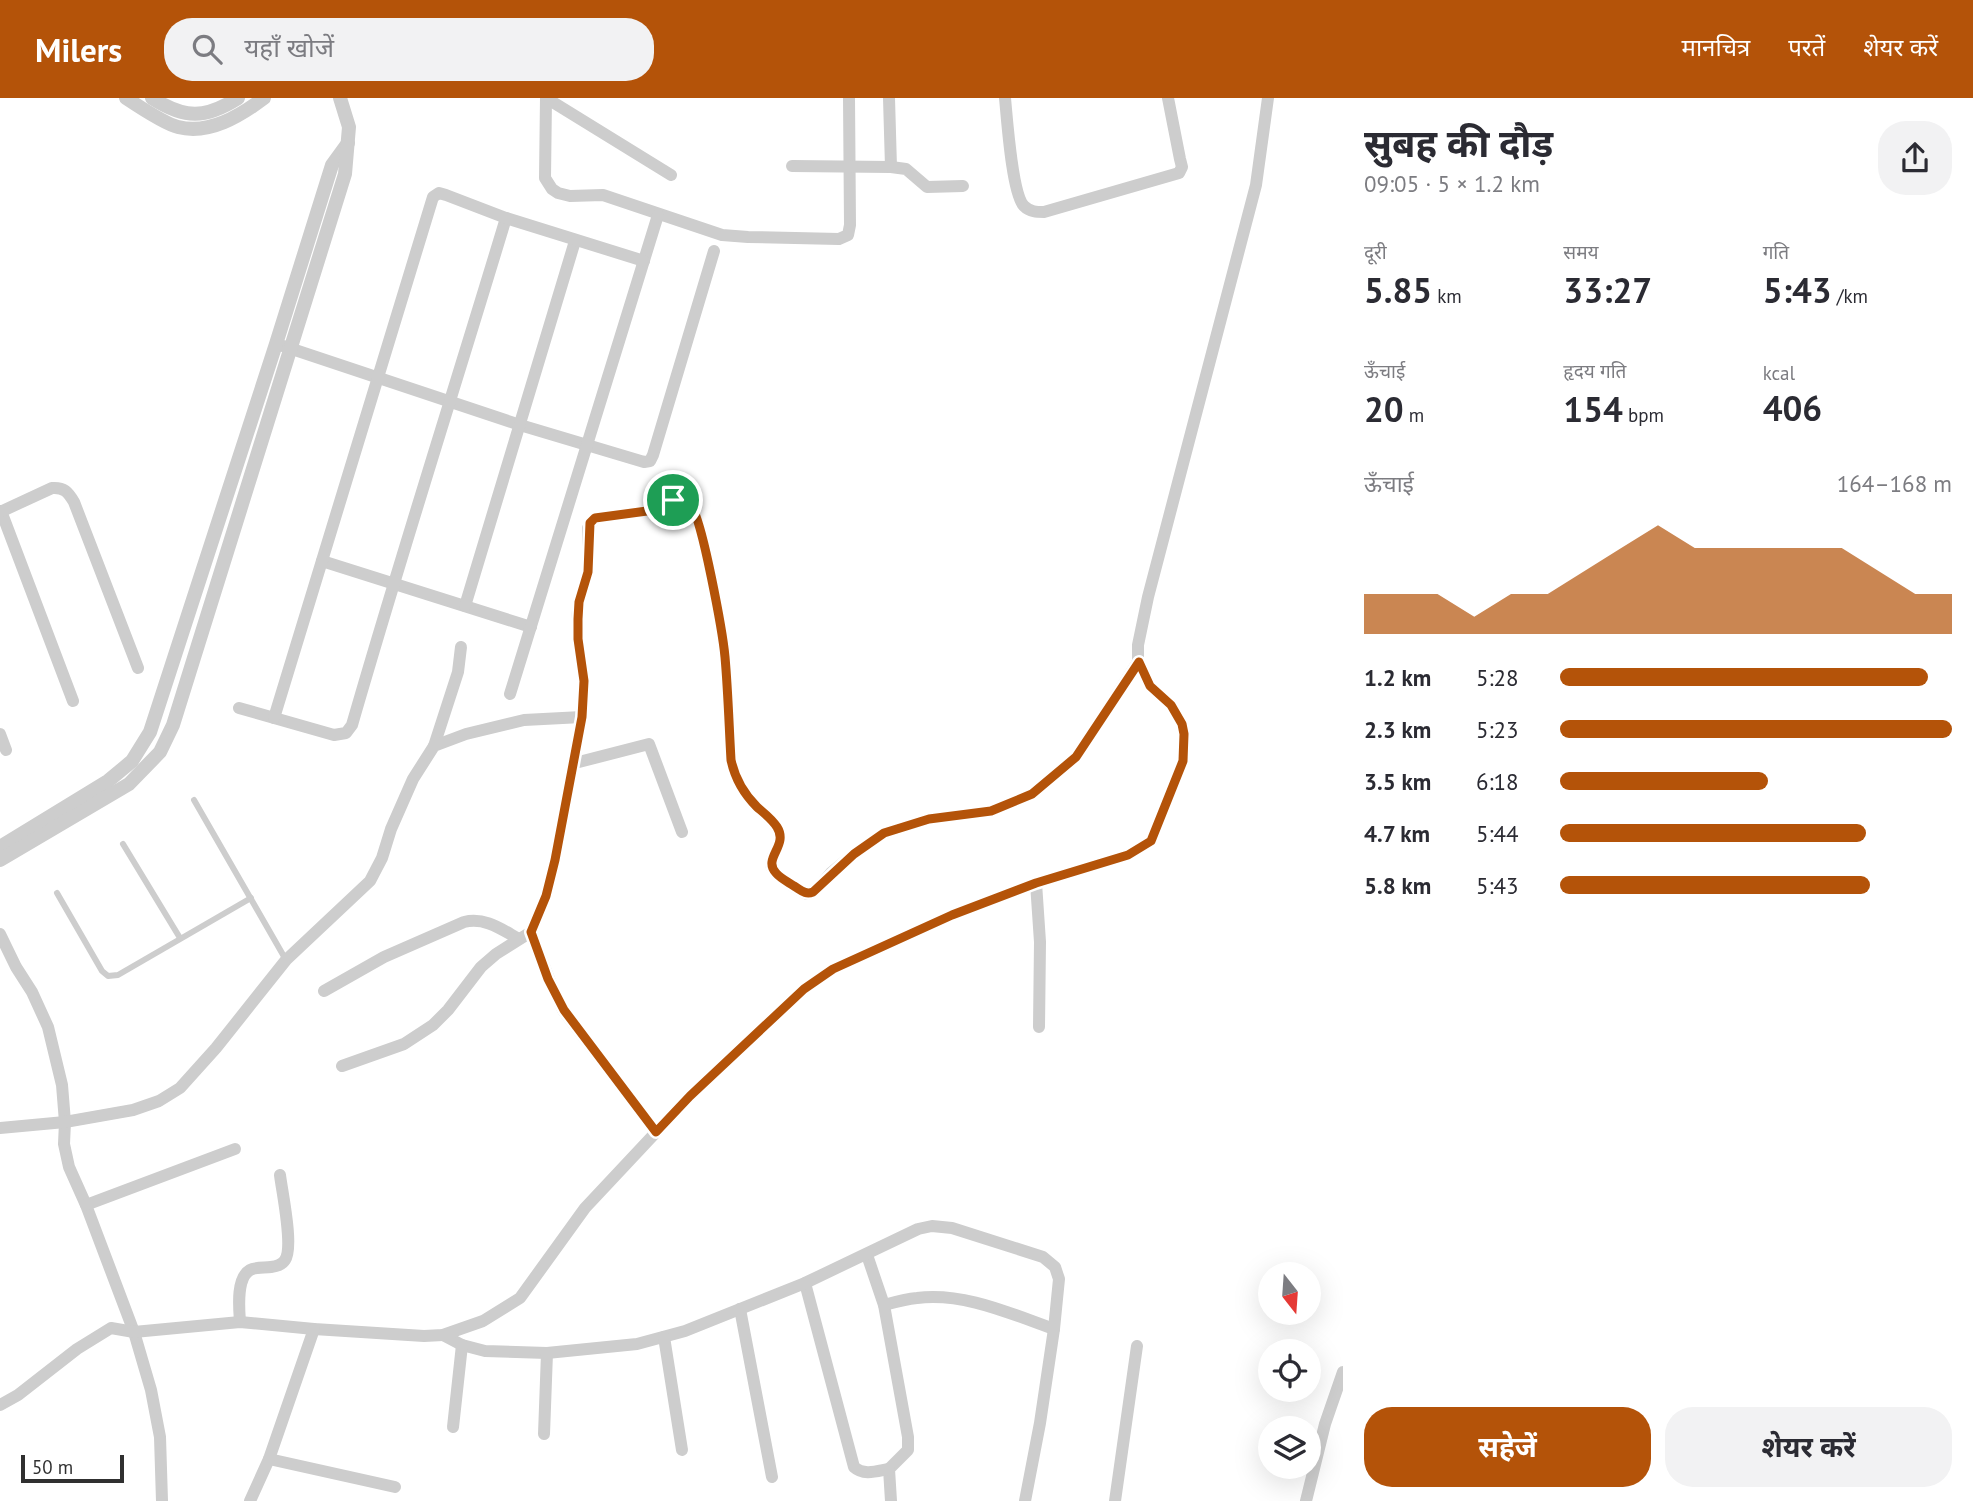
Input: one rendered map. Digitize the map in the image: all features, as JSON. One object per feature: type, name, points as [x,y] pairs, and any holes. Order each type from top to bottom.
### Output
[{"type":"street","points":[[126,98],[176,127],[188,129],[225,122],[264,98]]},
{"type":"street","points":[[152,98],[182,114],[212,111],[238,98]]},
{"type":"street","points":[[0,847],[108,781],[132,761],[150,732],[345,174],[349,127],[340,98]]},
{"type":"street","points":[[546,98],[671,175]]},
{"type":"street","points":[[546,98],[545,177],[558,194],[603,195],[722,235],[839,239],[848,235],[850,229],[849,98]]},
{"type":"street","points":[[889,98],[891,167]]},
{"type":"street","points":[[1004,98],[1015,180],[1022,205],[1031,211],[1044,212],[1178,173],[1181,159],[1168,98]]},
{"type":"street","points":[[0,1405],[18,1395],[77,1349],[111,1328],[134,1332],[240,1322],[425,1336],[443,1335],[482,1321],[520,1297],[586,1208],[656,1132],[690,1096],[804,989],[833,969],[952,915],[1036,883],[1128,855],[1151,841],[1183,761],[1184,734],[1182,724],[1171,705],[1150,686],[1139,662],[1138,645],[1147,597],[1256,186],[1268,98]]},
{"type":"street","points":[[792,166],[891,167],[906,169],[927,187],[963,186]]},
{"type":"street","points":[[274,718],[433,197],[439,193],[446,195],[575,241],[644,261]]},
{"type":"street","points":[[510,694],[658,215]]},
{"type":"street","points":[[239,708],[334,735],[346,733],[352,725],[392,584],[451,402],[506,218]]},
{"type":"street","points":[[465,607],[575,241]]},
{"type":"street","points":[[283,346],[520,425],[644,462],[650,461],[714,251]]},
{"type":"street","points":[[0,860],[129,784],[160,752],[173,725],[283,346]]},
{"type":"street","points":[[73,701],[1,511],[52,488],[60,487],[68,492],[138,668]]},
{"type":"street","points":[[342,1066],[404,1044],[433,1025],[481,967],[531,932],[546,896],[575,763],[584,681],[578,639],[579,602],[588,572],[590,523],[595,518],[647,511],[681,499],[692,506],[712,581],[725,655],[734,774],[738,784],[781,834],[782,840],[772,859],[772,868],[804,893],[813,892],[854,854],[884,833],[929,819],[991,811],[1032,794],[1076,757],[1139,662]]},
{"type":"street","points":[[322,561],[531,627]]},
{"type":"street","points":[[0,1128],[65,1122],[133,1110],[159,1101],[180,1088],[216,1048],[286,960],[370,881],[382,858],[391,829],[413,779],[434,746],[458,672],[461,647]]},
{"type":"street","points":[[434,746],[466,734],[524,720],[582,717]]},
{"type":"street","points":[[0,734],[6,750]]},
{"type":"street","points":[[575,763],[649,744],[682,832]]},
{"type":"street","points":[[1036,883],[1040,942],[1039,1027]]},
{"type":"street","points":[[324,991],[384,957],[464,922],[486,921],[519,939]]},
{"type":"street","points":[[531,932],[548,979],[564,1010],[656,1132]]},
{"type":"street","points":[[0,934],[48,1027],[62,1084],[64,1144],[69,1167],[134,1332],[151,1390],[160,1437],[162,1501]]},
{"type":"street","points":[[86,1205],[235,1149]]},
{"type":"street","points":[[240,1322],[239,1294],[246,1273],[252,1269],[281,1265],[287,1259],[288,1235],[280,1175]]},
{"type":"street","points":[[443,1335],[462,1345],[485,1351],[547,1353],[637,1344],[685,1331],[805,1283],[902,1236],[932,1226],[952,1228],[1043,1257],[1055,1267],[1059,1279],[1040,1423],[1025,1501]]},
{"type":"street","points":[[805,1283],[854,1467],[866,1473],[889,1469],[908,1450],[908,1437],[884,1305],[867,1255]]},
{"type":"street","points":[[884,1305],[918,1297],[959,1299],[1054,1329]]},
{"type":"street","points":[[740,1309],[772,1477]]},
{"type":"street","points":[[250,1501],[269,1459],[314,1329]]},
{"type":"street","points":[[664,1337],[681,1450]]},
{"type":"street","points":[[453,1427],[462,1345]]},
{"type":"street","points":[[1115,1501],[1137,1346]]},
{"type":"street","points":[[544,1434],[547,1353]]},
{"type":"street","points":[[1306,1501],[1325,1424],[1343,1371]]},
{"type":"street","points":[[269,1459],[395,1487]]},
{"type":"street","points":[[889,1469],[891,1501]]},
{"type":"lane","points":[[194,800],[286,960]]},
{"type":"lane","points":[[123,844],[180,939]]},
{"type":"lane","points":[[57,893],[102,971],[108,976],[118,975],[251,898]]},
{"type":"route","points":[[681,499],[692,506],[717,604],[725,655],[734,774],[738,784],[781,834],[782,840],[772,859],[772,868],[804,893],[810,894],[817,889],[831,873],[884,833],[929,819],[991,811],[1032,794],[1076,757],[1139,662],[1150,686],[1171,705],[1182,724],[1184,734],[1183,761],[1151,841],[1128,855],[1036,883],[952,915],[833,969],[804,989],[690,1096],[656,1132],[564,1010],[548,979],[531,932],[546,896],[555,860],[582,717],[584,681],[578,619],[579,602],[588,572],[588,528],[595,518],[647,511],[673,500],[681,499]]}]
